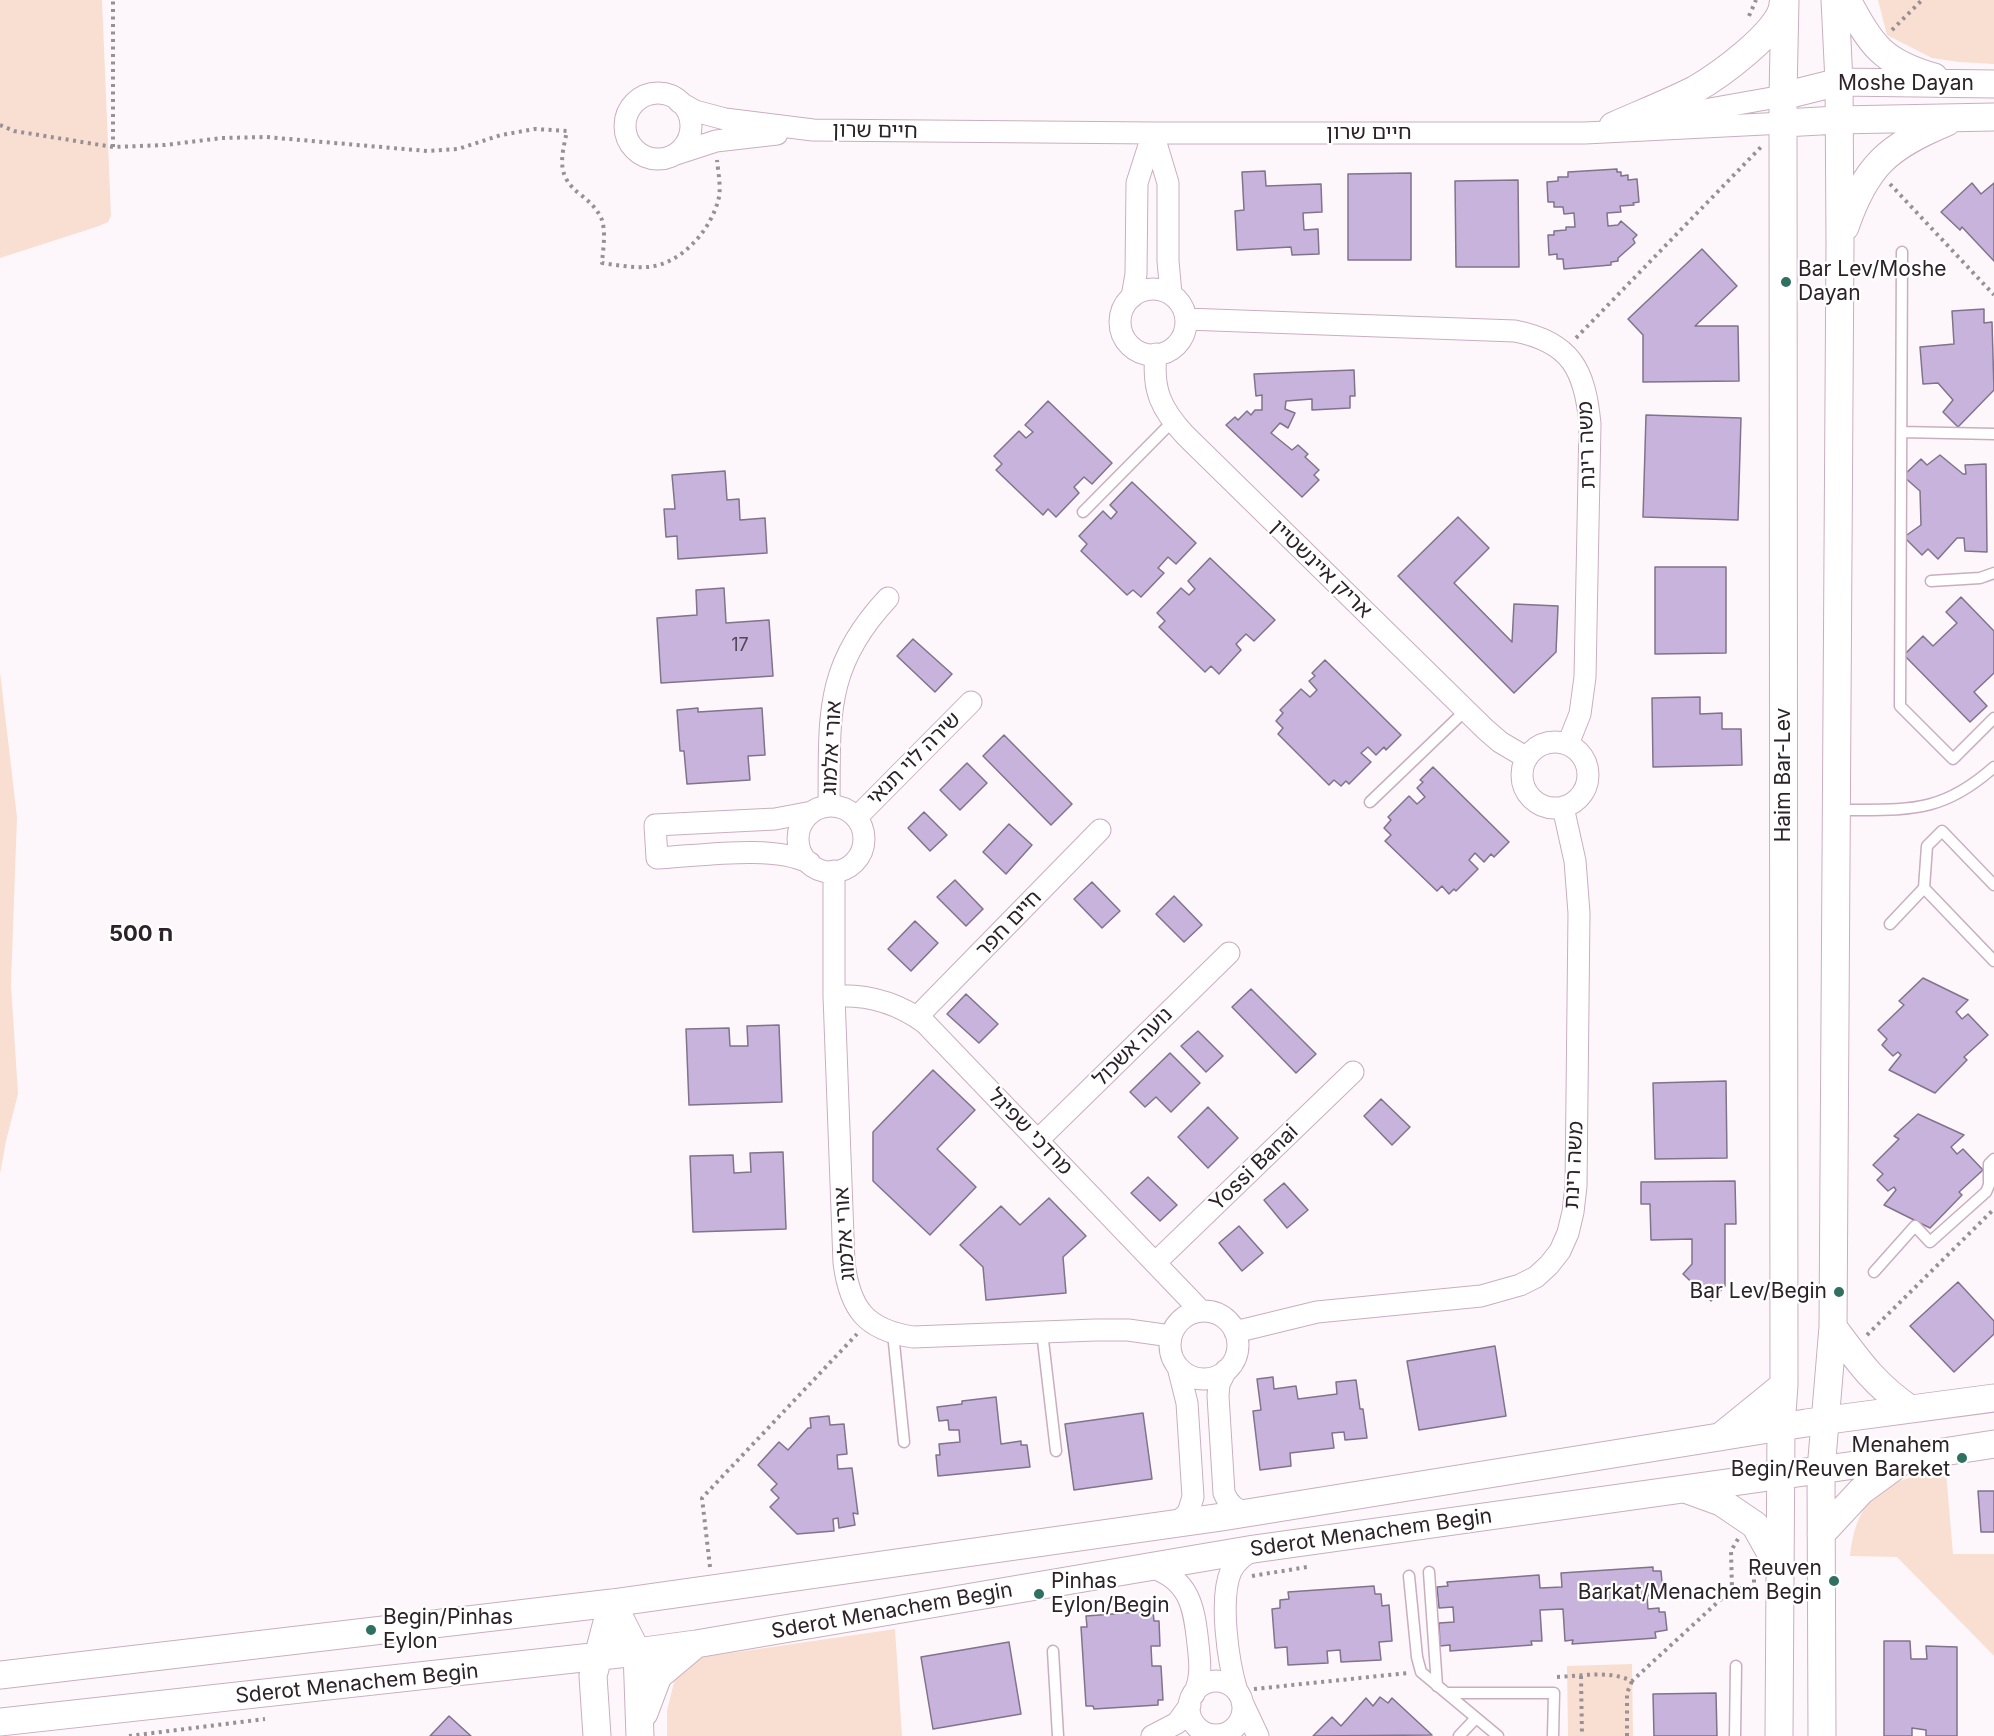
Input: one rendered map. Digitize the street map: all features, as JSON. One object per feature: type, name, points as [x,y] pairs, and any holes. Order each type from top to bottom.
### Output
[{"type":"street","name":"Haim Bar-Lev","points":[[1779,1736],[1781,1427],[1784,1385],[1784,0]]},
{"type":"street","points":[[1613,126],[1695,89],[1731,65],[1768,31],[1783,11],[1784,0]]},
{"type":"street","points":[[1822,1736],[1821,1470],[1833,1327],[1840,243],[1839,82],[1835,0]]},
{"type":"street","points":[[1847,0],[1864,31],[1881,52],[1913,71],[1959,84]]},
{"type":"street","name":"Moshe Dayan","points":[[1783,96],[1839,82],[1994,84]]},
{"type":"street","points":[[656,94],[666,95],[679,102],[686,109],[689,118],[690,131],[687,141],[675,154],[660,159],[640,154],[630,143],[626,134],[625,124],[633,105],[646,96],[656,94]]},
{"type":"street","name":"חיים שרון","points":[[1585,133],[1783,96]]},
{"type":"street","name":"חיים שרון","points":[[679,102],[695,111],[725,119],[813,130],[1585,133],[1784,123]]},
{"type":"street","points":[[1840,243],[1855,199],[1874,168],[1891,151],[1916,135],[1958,117]]},
{"type":"street","name":"Moshe Dayan","points":[[1784,123],[1994,117]]},
{"type":"street","name":"חיים שרון","points":[[675,154],[716,141],[813,130]]},
{"type":"street","points":[[1153,133],[1168,183],[1168,261],[1171,294]]},
{"type":"street","points":[[1132,297],[1151,289],[1171,294],[1181,305],[1186,320],[1185,330],[1178,343],[1166,352],[1145,353],[1128,343],[1121,324],[1122,314],[1132,297],[1136,274],[1137,183],[1153,133]]},
{"type":"street","name":"משה רינת","points":[[1186,320],[1515,331],[1546,340],[1563,352],[1576,367],[1582,380],[1590,424],[1585,676],[1580,714],[1568,744]]},
{"type":"street","name":"אריק איינשטיין","points":[[1156,354],[1155,382],[1161,401],[1185,435],[1466,710],[1500,742],[1527,758]]},
{"type":"street","name":"אורי אלמוג","points":[[821,809],[831,712],[837,681],[854,642],[869,619],[888,598]]},
{"type":"street","name":"שירה לוי תנאי","points":[[857,817],[971,702]]},
{"type":"street","points":[[1548,742],[1568,744],[1584,757],[1588,778],[1586,788],[1572,803],[1563,807],[1542,805],[1530,796],[1525,787],[1522,777],[1523,766],[1534,749],[1548,742]]},
{"type":"street","name":"משה רינת","points":[[1235,1332],[1317,1312],[1457,1299],[1502,1291],[1536,1276],[1550,1265],[1560,1251],[1568,1233],[1576,1186],[1579,912],[1575,861],[1563,807]]},
{"type":"street","points":[[844,808],[857,817],[864,836],[862,852],[849,867],[834,871],[823,870],[791,856],[764,852],[657,858],[655,825],[775,819],[821,809],[844,808]]},
{"type":"street","points":[[810,863],[801,851],[798,836],[804,821],[821,809]]},
{"type":"street","name":"חיים חפר","points":[[917,1017],[1100,830]]},
{"type":"street","name":"אורי אלמוג","points":[[834,871],[834,996],[844,1263],[852,1299],[857,1309],[869,1321],[893,1333],[931,1337],[1120,1330],[1171,1336]]},
{"type":"street","name":"נועה אשכול","points":[[1038,1140],[1229,953]]},
{"type":"street","name":"מרדכי שפיגל","points":[[834,996],[858,996],[880,1000],[917,1017],[933,1030],[1201,1311]]},
{"type":"street","name":"Yossi Banai","points":[[1155,1263],[1353,1072]]},
{"type":"street","points":[[1175,1524],[1188,1513],[1193,1497],[1187,1399],[1178,1366],[1171,1353],[1171,1336],[1175,1327],[1186,1316],[1201,1311],[1222,1316],[1235,1332],[1236,1353],[1220,1381],[1218,1393],[1224,1493],[1232,1506],[1245,1513],[1251,1512]]},
{"type":"street","points":[[1833,1327],[1864,1370],[1889,1394],[1910,1409]]},
{"type":"street","points":[[1178,1366],[1190,1376],[1201,1378],[1216,1376],[1226,1370]]},
{"type":"street","name":"Sderot Menachem Begin","points":[[1719,1437],[1784,1385]]},
{"type":"street","name":"Sderot Menachem Begin","points":[[0,1675],[612,1603],[1175,1524],[1781,1427],[1994,1398]]},
{"type":"street","name":"Sderot Menachem Begin","points":[[0,1722],[525,1666],[696,1644],[1254,1549],[1994,1444]]},
{"type":"street","points":[[1821,1534],[1861,1491],[1905,1458]]},
{"type":"street","points":[[1684,1489],[1721,1502],[1755,1525],[1781,1572]]},
{"type":"street","points":[[1254,1549],[1236,1563],[1227,1586],[1228,1645],[1232,1672],[1258,1736]]},
{"type":"street","points":[[1151,1567],[1162,1570],[1174,1579],[1192,1604],[1201,1669],[1190,1714],[1202,1730],[1223,1735]]},
{"type":"street","points":[[612,1603],[637,1652],[640,1731]]},
{"type":"street","points":[[597,1733],[593,1676],[612,1603]]},
{"type":"street","points":[[640,1731],[658,1676],[696,1644]]},
{"type":"street","points":[[525,1666],[574,1679],[597,1733]]},
{"type":"street","points":[[1152,1736],[1177,1723],[1202,1685],[1214,1681],[1227,1683],[1240,1696],[1243,1710],[1239,1722],[1223,1735],[1191,1736]]},
{"type":"lane","points":[[1902,252],[1900,706],[1953,759],[1994,718]]},
{"type":"lane","points":[[1083,512],[1173,421]]},
{"type":"lane","points":[[1902,432],[1994,434]]},
{"type":"lane","points":[[1931,581],[1980,578],[1994,573]]},
{"type":"lane","points":[[1370,802],[1466,710]]},
{"type":"lane","points":[[1836,810],[1902,809],[1930,805],[1963,792],[1994,767]]},
{"type":"lane","points":[[1890,924],[1924,888],[1927,846],[1942,831],[1994,885]]},
{"type":"lane","points":[[1924,888],[1994,961]]},
{"type":"lane","points":[[1874,1272],[1915,1226],[1930,1242],[1986,1192],[1989,1185],[1989,1164],[1994,1159]]},
{"type":"lane","points":[[1042,1332],[1056,1451]]},
{"type":"lane","points":[[893,1333],[904,1442]]},
{"type":"lane","points":[[1429,1572],[1437,1686]]},
{"type":"lane","points":[[1409,1576],[1421,1672],[1498,1736]]},
{"type":"lane","points":[[1053,1651],[1058,1736]]},
{"type":"lane","points":[[1735,1736],[1736,1666]]},
{"type":"lane","points":[[1447,1693],[1554,1693],[1553,1736]]},
{"type":"lane","points":[[1459,1736],[1476,1718]]},
{"type":"path","points":[[113,0],[113,147]]},
{"type":"path","points":[[1887,34],[1922,0]]},
{"type":"path","points":[[1563,352],[1784,123]]},
{"type":"path","points":[[0,125],[14,131],[113,147],[165,145],[222,138],[266,138],[427,151],[458,149],[501,135],[535,129],[567,131],[561,167],[569,185],[595,208],[601,219],[604,229],[602,263],[647,267],[669,262],[685,251],[710,222],[720,195],[716,141]]},
{"type":"path","points":[[1874,168],[1994,295]]},
{"type":"path","points":[[1851,1352],[1994,1209]]},
{"type":"path","points":[[711,1577],[702,1498],[869,1321]]},
{"type":"path","points":[[1731,1589],[1731,1551],[1749,1521]]},
{"type":"path","points":[[1754,1567],[1754,1599]]},
{"type":"path","points":[[1627,1736],[1627,1693],[1632,1682],[1731,1589],[1754,1587]]},
{"type":"path","points":[[1240,1696],[1421,1672]]},
{"type":"path","points":[[1548,1678],[1604,1673],[1621,1676],[1632,1682]]},
{"type":"path","points":[[1581,1676],[1582,1736]]},
{"type":"shaded area","points":[[0,0],[102,0],[111,216],[108,222],[99,226],[0,258]]},
{"type":"shaded area","points":[[1878,0],[1994,0],[1994,64],[1932,58],[1887,35]]},
{"type":"shaded area","points":[[0,672],[17,817],[11,985],[18,1094],[0,1174]]},
{"type":"shaded area","points":[[1946,1472],[1953,1554],[1994,1554],[1994,1656],[1897,1557],[1850,1556],[1860,1517],[1868,1503],[1878,1493],[1892,1484],[1907,1479]]},
{"type":"shaded area","points":[[895,1629],[902,1736],[667,1736],[667,1711],[675,1678],[697,1658]]},
{"type":"shaded area","points":[[1632,1664],[1633,1736],[1568,1736],[1567,1666]]},
{"type":"building","points":[[1617,169],[1617,172],[1621,172],[1621,176],[1628,175],[1628,180],[1637,179],[1639,202],[1633,203],[1634,205],[1620,206],[1621,212],[1607,213],[1608,226],[1618,225],[1621,221],[1637,235],[1633,239],[1635,243],[1618,258],[1618,261],[1611,262],[1611,265],[1564,269],[1563,259],[1557,259],[1557,254],[1549,255],[1548,235],[1554,235],[1554,231],[1566,230],[1566,227],[1575,227],[1574,213],[1564,214],[1563,207],[1554,207],[1554,202],[1548,202],[1547,182],[1558,181],[1558,177],[1568,177],[1568,172]]},
{"type":"building","points":[[1265,171],[1266,186],[1321,184],[1322,212],[1303,213],[1304,230],[1318,229],[1319,254],[1292,255],[1291,247],[1237,250],[1235,211],[1244,210],[1242,172]]},
{"type":"building","points":[[1411,173],[1411,260],[1348,260],[1348,174]]},
{"type":"building","points":[[1518,180],[1519,267],[1456,267],[1455,181]]},
{"type":"building","points":[[1972,183],[1981,194],[1994,183],[1994,261],[1962,227],[1960,230],[1941,212]]},
{"type":"building","points":[[1702,249],[1737,286],[1695,326],[1738,326],[1739,381],[1643,382],[1643,335],[1628,319]]},
{"type":"building","points":[[1984,309],[1984,323],[1992,322],[1994,390],[1958,427],[1943,412],[1953,400],[1938,383],[1923,384],[1920,347],[1954,344],[1952,311]]},
{"type":"building","points":[[1354,370],[1355,396],[1350,396],[1350,408],[1312,410],[1312,399],[1286,401],[1285,409],[1295,413],[1288,428],[1280,423],[1271,433],[1292,450],[1298,445],[1308,454],[1305,457],[1319,470],[1314,475],[1319,480],[1302,497],[1226,425],[1235,417],[1238,420],[1247,411],[1251,415],[1255,410],[1262,410],[1262,395],[1256,396],[1254,374]]},
{"type":"building","points":[[1048,401],[1112,463],[1092,484],[1084,477],[1074,487],[1079,493],[1056,517],[1048,509],[1043,515],[996,470],[1002,464],[994,456],[1019,431],[1026,438],[1033,432],[1025,425]]},
{"type":"building","points":[[1646,415],[1741,418],[1738,520],[1643,517]]},
{"type":"building","points":[[1940,455],[1963,474],[1966,474],[1965,465],[1986,464],[1987,552],[1965,551],[1964,538],[1957,538],[1938,559],[1928,549],[1922,555],[1904,537],[1921,525],[1920,491],[1903,476],[1921,459],[1927,465]]},
{"type":"building","points":[[725,471],[727,500],[739,499],[740,520],[765,518],[767,553],[678,559],[677,536],[666,537],[664,509],[675,509],[672,475]]},
{"type":"building","points":[[1132,482],[1196,543],[1176,564],[1168,557],[1158,568],[1164,573],[1141,597],[1133,590],[1127,595],[1081,551],[1087,544],[1079,536],[1103,511],[1111,519],[1117,512],[1110,505]]},
{"type":"building","points":[[1458,517],[1489,548],[1454,583],[1512,642],[1514,604],[1558,606],[1556,652],[1514,693],[1398,576]]},
{"type":"building","points":[[1210,558],[1275,620],[1254,641],[1246,634],[1236,644],[1241,650],[1219,674],[1211,666],[1205,672],[1159,627],[1165,621],[1157,613],[1181,588],[1189,595],[1195,589],[1188,581]]},
{"type":"building","points":[[1655,567],[1726,567],[1726,653],[1655,654]]},
{"type":"building","points":[[724,588],[726,623],[769,620],[773,676],[661,683],[657,618],[697,615],[696,590]]},
{"type":"building","points":[[1961,597],[1994,631],[1994,673],[1974,692],[1987,706],[1970,722],[1904,655],[1923,636],[1933,646],[1957,623],[1946,612]]},
{"type":"building","points":[[913,639],[952,674],[935,692],[897,656]]},
{"type":"building","points":[[1325,660],[1401,735],[1386,750],[1384,747],[1376,755],[1368,747],[1361,753],[1371,762],[1349,784],[1346,781],[1341,786],[1334,780],[1329,785],[1278,734],[1283,728],[1276,721],[1283,713],[1280,710],[1301,689],[1310,697],[1317,690],[1309,681],[1315,676],[1312,673]]},
{"type":"building","points":[[1700,697],[1700,714],[1722,713],[1722,729],[1741,729],[1742,765],[1653,767],[1652,698]]},
{"type":"building","points":[[698,708],[698,712],[762,708],[765,755],[748,756],[750,780],[687,784],[684,751],[680,751],[677,710]]},
{"type":"building","points":[[1004,735],[1072,804],[1051,825],[983,756]]},
{"type":"building","points":[[967,763],[987,783],[960,810],[940,790]]},
{"type":"building","points":[[1433,767],[1509,842],[1494,857],[1491,854],[1484,862],[1475,853],[1469,860],[1478,869],[1456,891],[1454,889],[1449,894],[1442,886],[1437,891],[1385,841],[1391,835],[1384,828],[1391,820],[1388,817],[1409,796],[1417,804],[1425,797],[1417,788],[1423,782],[1420,780]]},
{"type":"building","points":[[924,812],[947,835],[930,851],[908,828]]},
{"type":"building","points":[[1009,824],[1032,845],[1006,874],[983,852]]},
{"type":"building","points":[[955,880],[983,909],[966,926],[937,897]]},
{"type":"building","points":[[1092,882],[1120,911],[1102,928],[1074,899]]},
{"type":"building","points":[[1174,896],[1202,925],[1184,942],[1156,914]]},
{"type":"building","points":[[915,921],[938,943],[911,971],[888,949]]},
{"type":"building","points":[[1923,978],[1968,1000],[1956,1012],[1962,1019],[1968,1014],[1988,1035],[1964,1057],[1967,1060],[1935,1093],[1889,1070],[1901,1055],[1898,1052],[1893,1056],[1882,1045],[1887,1039],[1878,1030],[1904,1005],[1899,1001]]},
{"type":"building","points":[[1251,989],[1316,1054],[1296,1073],[1232,1007]]},
{"type":"building","points":[[966,994],[998,1024],[979,1043],[947,1014]]},
{"type":"building","points":[[779,1025],[782,1102],[689,1105],[686,1029],[729,1028],[730,1046],[748,1046],[747,1026]]},
{"type":"building","points":[[1198,1031],[1223,1056],[1206,1072],[1181,1046]]},
{"type":"building","points":[[1170,1053],[1200,1083],[1171,1112],[1156,1097],[1145,1107],[1130,1092]]},
{"type":"building","points":[[933,1070],[975,1110],[937,1149],[976,1187],[930,1235],[873,1181],[873,1132]]},
{"type":"building","points":[[1726,1081],[1727,1158],[1655,1159],[1653,1083]]},
{"type":"building","points":[[1381,1099],[1410,1127],[1392,1145],[1364,1116]]},
{"type":"building","points":[[1208,1107],[1238,1138],[1208,1168],[1178,1137]]},
{"type":"building","points":[[1918,1114],[1964,1135],[1951,1147],[1957,1154],[1963,1149],[1983,1170],[1959,1192],[1962,1195],[1930,1228],[1884,1205],[1896,1190],[1894,1187],[1888,1191],[1877,1180],[1883,1174],[1873,1165],[1899,1139],[1894,1136]]},
{"type":"building","points":[[783,1152],[786,1229],[693,1232],[690,1156],[733,1155],[734,1173],[751,1172],[750,1153]]},
{"type":"building","points":[[1148,1177],[1177,1205],[1160,1221],[1131,1193]]},
{"type":"building","points":[[1735,1181],[1736,1224],[1725,1224],[1725,1286],[1711,1301],[1683,1274],[1692,1264],[1692,1239],[1651,1240],[1650,1204],[1641,1204],[1641,1182]]},
{"type":"building","points":[[1284,1183],[1308,1210],[1287,1228],[1264,1200]]},
{"type":"building","points":[[1049,1198],[1086,1236],[1063,1257],[1066,1293],[986,1300],[983,1267],[960,1245],[1001,1206],[1020,1225]]},
{"type":"building","points":[[1239,1226],[1263,1253],[1242,1271],[1219,1243]]},
{"type":"building","points":[[1958,1282],[1994,1321],[1994,1334],[1954,1372],[1910,1326]]},
{"type":"building","points":[[1495,1346],[1506,1416],[1419,1430],[1407,1361]]},
{"type":"building","points":[[1273,1377],[1274,1389],[1296,1386],[1298,1399],[1337,1394],[1336,1382],[1356,1380],[1367,1438],[1345,1440],[1344,1432],[1332,1433],[1334,1448],[1290,1453],[1291,1466],[1260,1470],[1253,1411],[1261,1410],[1257,1379]]},
{"type":"building","points":[[996,1397],[1001,1444],[1021,1441],[1021,1445],[1027,1445],[1030,1467],[938,1476],[936,1455],[940,1455],[939,1444],[960,1442],[959,1430],[949,1430],[948,1420],[939,1421],[937,1407]]},
{"type":"building","points":[[1143,1413],[1152,1479],[1074,1490],[1065,1424]]},
{"type":"building","points":[[829,1416],[830,1425],[844,1424],[847,1454],[837,1455],[838,1469],[852,1468],[858,1514],[853,1513],[855,1525],[839,1528],[838,1518],[833,1519],[834,1531],[797,1534],[770,1507],[779,1498],[771,1490],[777,1484],[758,1465],[779,1442],[788,1450],[808,1428],[811,1428],[810,1418]]},
{"type":"building","points":[[1978,1491],[1994,1491],[1994,1532],[1981,1532]]},
{"type":"building","points":[[1653,1567],[1653,1571],[1661,1571],[1663,1593],[1647,1596],[1648,1609],[1659,1608],[1659,1612],[1665,1612],[1667,1630],[1655,1632],[1656,1638],[1572,1644],[1573,1640],[1565,1641],[1563,1609],[1540,1610],[1542,1641],[1531,1641],[1532,1645],[1450,1651],[1450,1645],[1440,1646],[1439,1623],[1454,1622],[1453,1607],[1439,1608],[1437,1587],[1448,1586],[1447,1582],[1539,1575],[1540,1588],[1562,1587],[1561,1573]]},
{"type":"building","points":[[1374,1586],[1375,1594],[1381,1594],[1382,1606],[1389,1605],[1392,1641],[1379,1642],[1381,1660],[1341,1662],[1340,1650],[1327,1651],[1328,1663],[1288,1665],[1287,1647],[1275,1648],[1272,1609],[1280,1608],[1280,1600],[1289,1599],[1288,1592]]},
{"type":"building","points":[[1153,1611],[1154,1621],[1159,1621],[1160,1646],[1151,1646],[1152,1666],[1161,1666],[1163,1700],[1158,1700],[1158,1705],[1094,1709],[1093,1706],[1086,1706],[1081,1627],[1087,1627],[1086,1616]]},
{"type":"building","points":[[1884,1641],[1910,1641],[1911,1659],[1927,1659],[1926,1646],[1957,1647],[1957,1736],[1926,1736],[1926,1730],[1912,1728],[1912,1736],[1884,1736]]},
{"type":"building","points":[[1009,1642],[1021,1714],[933,1729],[921,1657]]},
{"type":"building","points":[[1716,1693],[1717,1736],[1654,1736],[1653,1694]]},
{"type":"building","points":[[1380,1697],[1388,1703],[1392,1698],[1432,1735],[1313,1736],[1332,1717],[1341,1726],[1366,1698],[1373,1706]]},
{"type":"building","points":[[449,1716],[471,1736],[430,1736]]},
{"type":"place","name":"Bar Lev/Moshe Dayan","points":[[1786,282]]},
{"type":"place","name":"Bar Lev/Begin","points":[[1839,1292]]},
{"type":"place","name":"Menahem Begin/Reuven Bareket","points":[[1962,1458]]},
{"type":"place","name":"Reuven Barkat/Menachem Begin","points":[[1834,1581]]},
{"type":"place","name":"Pinhas Eylon/Begin","points":[[1039,1594]]},
{"type":"place","name":"Begin/Pinhas Eylon","points":[[371,1630]]},
{"type":"district","name":"ח 500","points":[[141,934]]}]
